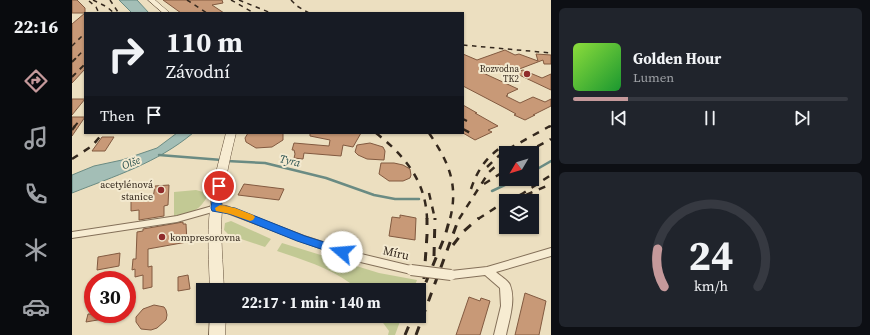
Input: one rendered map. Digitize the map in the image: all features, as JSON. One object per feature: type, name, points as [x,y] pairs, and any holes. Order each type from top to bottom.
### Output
[{"type":"street","points":[[151,0],[166,12]]},
{"type":"street","points":[[217,283],[215,234],[216,208],[222,169],[231,134]]},
{"type":"street","points":[[72,235],[177,219],[216,208]]},
{"type":"street","name":"Míru","points":[[216,208],[232,210],[301,238],[356,257],[411,270],[451,275],[487,271],[551,252]]},
{"type":"street","points":[[487,271],[505,286],[507,306],[500,335]]},
{"type":"street","points":[[217,335],[218,323]]},
{"type":"green space","points":[[196,190],[203,192],[207,197],[204,202],[197,209],[189,213],[174,216],[174,192]]},
{"type":"green space","points":[[231,221],[271,239],[265,247],[229,235],[224,230],[225,223]]},
{"type":"green space","points":[[282,243],[379,273],[417,280],[416,283],[350,283],[330,271],[277,251]]},
{"type":"green space","points":[[383,323],[399,323],[395,335],[388,335],[389,331]]},
{"type":"water","points":[[119,0],[137,0],[148,12],[131,12]]},
{"type":"water","name":"Olše","points":[[176,134],[192,134],[165,153],[150,161],[72,193],[72,175],[94,166],[122,160],[157,148]]},
{"type":"building","points":[[72,0],[77,0],[85,8],[84,13],[72,13]]},
{"type":"building","points":[[163,0],[222,0],[223,3],[212,5],[222,12],[180,12]]},
{"type":"building","points":[[84,14],[84,70],[72,83],[72,24]]},
{"type":"building","points":[[505,50],[515,55],[519,54],[538,61],[536,54],[551,55],[551,64],[544,64],[543,60],[514,71],[499,65],[481,72],[518,89],[507,94],[508,95],[506,96],[520,103],[533,97],[545,102],[551,99],[551,106],[525,120],[464,87],[464,54],[477,60]]},
{"type":"building","points":[[523,70],[542,78],[551,74],[551,90],[515,73]]},
{"type":"building","points":[[72,99],[84,99],[84,100],[72,115]]},
{"type":"building","points":[[464,106],[498,126],[488,130],[492,132],[475,140],[464,134]]},
{"type":"building","points":[[72,117],[84,117],[84,118],[72,136]]},
{"type":"building","points":[[247,134],[283,134],[283,140],[272,147],[256,148],[246,142],[245,138]]},
{"type":"building","points":[[310,134],[360,134],[353,147],[343,145],[341,156],[304,153],[303,159],[294,158],[294,150],[292,150],[294,143],[329,146],[330,140],[310,136]]},
{"type":"building","points":[[102,137],[114,137],[105,151],[92,151]]},
{"type":"building","points":[[370,143],[383,147],[385,151],[384,160],[367,159],[355,152],[357,145]]},
{"type":"building","points":[[381,163],[403,165],[410,169],[410,178],[403,181],[389,181],[379,174]]},
{"type":"building","points":[[244,184],[284,189],[279,200],[238,195]]},
{"type":"building","points":[[169,185],[168,205],[164,206],[164,216],[139,220],[139,210],[131,211],[131,201],[153,198],[155,186]]},
{"type":"building","points":[[400,215],[416,218],[415,240],[389,236],[392,217],[400,218]]},
{"type":"building","name":"kompresorovna","points":[[183,222],[183,224],[186,224],[187,242],[148,249],[148,267],[152,266],[152,287],[143,289],[143,275],[136,277],[135,269],[132,270],[133,259],[136,259],[137,232],[143,231],[143,229]]},
{"type":"building","points":[[120,253],[119,266],[97,270],[98,257]]},
{"type":"building","points":[[188,275],[190,289],[178,291],[178,277]]},
{"type":"building","points":[[525,293],[546,301],[539,335],[515,335]]},
{"type":"building","points":[[469,297],[480,301],[481,298],[490,301],[480,335],[456,335]]},
{"type":"building","points":[[154,305],[164,307],[167,315],[166,320],[157,328],[151,330],[141,329],[136,322],[136,317],[143,309]]},
{"type":"waterway","name":"Tyra","points":[[159,155],[222,160]]},
{"type":"waterway","name":"Tyra","points":[[227,161],[265,163],[326,178],[374,195],[395,199],[419,199]]},
{"type":"waterway","name":"Tyra","points":[[539,168],[551,161]]},
{"type":"waterway","name":"Tyra","points":[[492,191],[503,186]]},
{"type":"railway","points":[[93,0],[107,7],[113,12]]},
{"type":"railway","points":[[110,0],[118,12]]},
{"type":"railway","points":[[187,0],[205,12]]},
{"type":"railway","points":[[231,0],[252,12]]},
{"type":"railway","points":[[239,0],[269,12]]},
{"type":"railway","points":[[291,0],[297,6],[307,12]]},
{"type":"railway","points":[[89,1],[96,7],[98,12]]},
{"type":"railway","points":[[72,46],[84,34]]},
{"type":"railway","points":[[464,45],[551,53]]},
{"type":"railway","points":[[72,62],[84,50]]},
{"type":"railway","points":[[72,77],[84,65]]},
{"type":"railway","points":[[74,127],[80,120]]},
{"type":"railway","points":[[72,130],[75,126]]},
{"type":"railway","points":[[487,167],[503,152],[550,126]]},
{"type":"railway","points":[[464,130],[472,134]]},
{"type":"railway","points":[[72,159],[92,146],[102,134]]},
{"type":"railway","points":[[377,134],[396,150],[412,170],[423,193],[427,219]]},
{"type":"railway","points":[[430,134],[442,153],[450,173],[453,195],[450,219]]},
{"type":"railway","points":[[538,146],[551,139]]},
{"type":"railway","points":[[471,189],[482,166],[499,149]]},
{"type":"railway","points":[[459,219],[489,172],[499,163]]},
{"type":"railway","points":[[484,184],[499,174]]},
{"type":"railway","points":[[522,194],[551,175]]},
{"type":"railway","points":[[528,194],[551,184]]},
{"type":"railway","points":[[429,193],[435,219]]},
{"type":"railway","points":[[478,219],[499,206]]},
{"type":"railway","points":[[426,283],[445,236],[450,218]]},
{"type":"railway","points":[[416,335],[459,218]]},
{"type":"railway","points":[[453,245],[464,231],[479,218]]},
{"type":"railway","points":[[424,279],[427,219]]},
{"type":"railway","points":[[434,256],[435,219]]},
{"type":"railway","points":[[405,335],[410,323]]},
{"type":"slow traffic","points":[[220,208],[232,210],[250,217]]},
{"type":"place","name":"Rozvodna TK2","points":[[527,74]]},
{"type":"place","name":"acetylénová stanice","points":[[161,190]]},
{"type":"place","name":"kompresorovna","points":[[162,237]]},
{"type":"route","points":[[219,186],[216,208],[232,210],[301,238],[342,252]]}]
